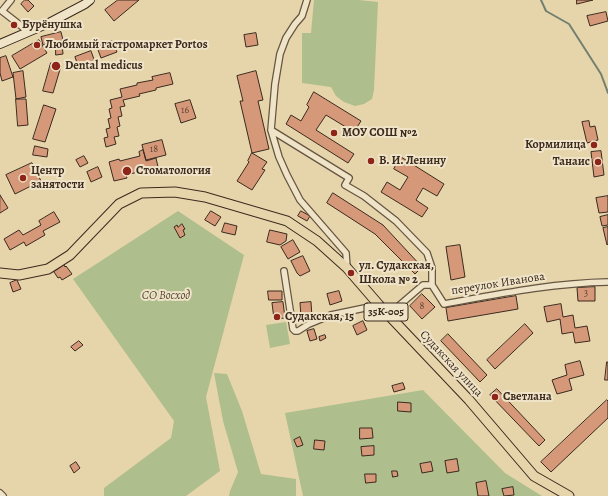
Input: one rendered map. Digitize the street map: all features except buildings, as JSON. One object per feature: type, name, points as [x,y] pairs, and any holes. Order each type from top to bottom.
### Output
[{"type":"main road","points":[[0,44],[59,18],[90,0]]},
{"type":"main road","name":"Судакская улица","points":[[0,273],[19,275],[48,269],[70,255],[119,204],[141,193],[175,192],[205,197],[287,221],[317,240],[347,268],[388,315],[469,400],[534,476],[569,496]]},
{"type":"street","points":[[11,0],[2,10],[29,32]]},
{"type":"street","points":[[308,0],[302,16],[286,38],[280,54],[274,84],[271,130],[279,157],[300,200],[346,253],[347,268]]},
{"type":"street","points":[[271,130],[348,178],[345,185],[364,196],[396,221],[427,253],[432,268],[432,285]]},
{"type":"street","points":[[284,271],[292,329],[295,331],[298,331],[309,324],[331,315],[379,305]]},
{"type":"street","name":"переулок Иванова","points":[[388,315],[423,285],[432,285],[444,304],[534,288],[608,282]]},
{"type":"street","points":[[0,493],[3,496]]},
{"type":"green space","points":[[314,0],[359,0],[378,2],[374,90],[372,99],[364,104],[355,106],[344,102],[336,96],[331,87],[302,83],[302,33],[311,33]]},
{"type":"green space","name":"СО Восход","points":[[178,211],[244,255],[206,397],[220,471],[186,496],[104,496],[104,488],[171,438],[174,421],[73,279]]},
{"type":"green space","points":[[286,322],[290,344],[270,348],[266,325]]},
{"type":"green space","points":[[214,373],[227,374],[242,411],[261,474],[296,479],[296,496],[229,496],[238,472],[223,421]]},
{"type":"green space","points":[[423,390],[505,473],[542,496],[303,496],[285,413]]},
{"type":"waterway","points":[[541,0],[546,11],[569,24],[601,74],[608,93]]},
{"type":"place","name":"Бурёнушка","points":[[14,25]]},
{"type":"place","name":"Любимый гастромаркет Portos","points":[[37,45]]},
{"type":"place","name":"Dental medicus","points":[[56,66]]},
{"type":"place","name":"МОУ СОШ №2","points":[[334,133]]},
{"type":"place","name":"Кормилица","points":[[594,145]]},
{"type":"place","name":"В. И. Ленину","points":[[371,161]]},
{"type":"place","name":"Танаис","points":[[598,162]]},
{"type":"place","name":"Стоматология","points":[[127,171]]},
{"type":"place","name":"Центр занятости","points":[[23,178]]},
{"type":"place","name":"ул. Судакская, Школа № 2","points":[[351,273]]},
{"type":"place","name":"Судакская, 15","points":[[277,317]]},
{"type":"place","name":"Светлана","points":[[495,397]]}]
